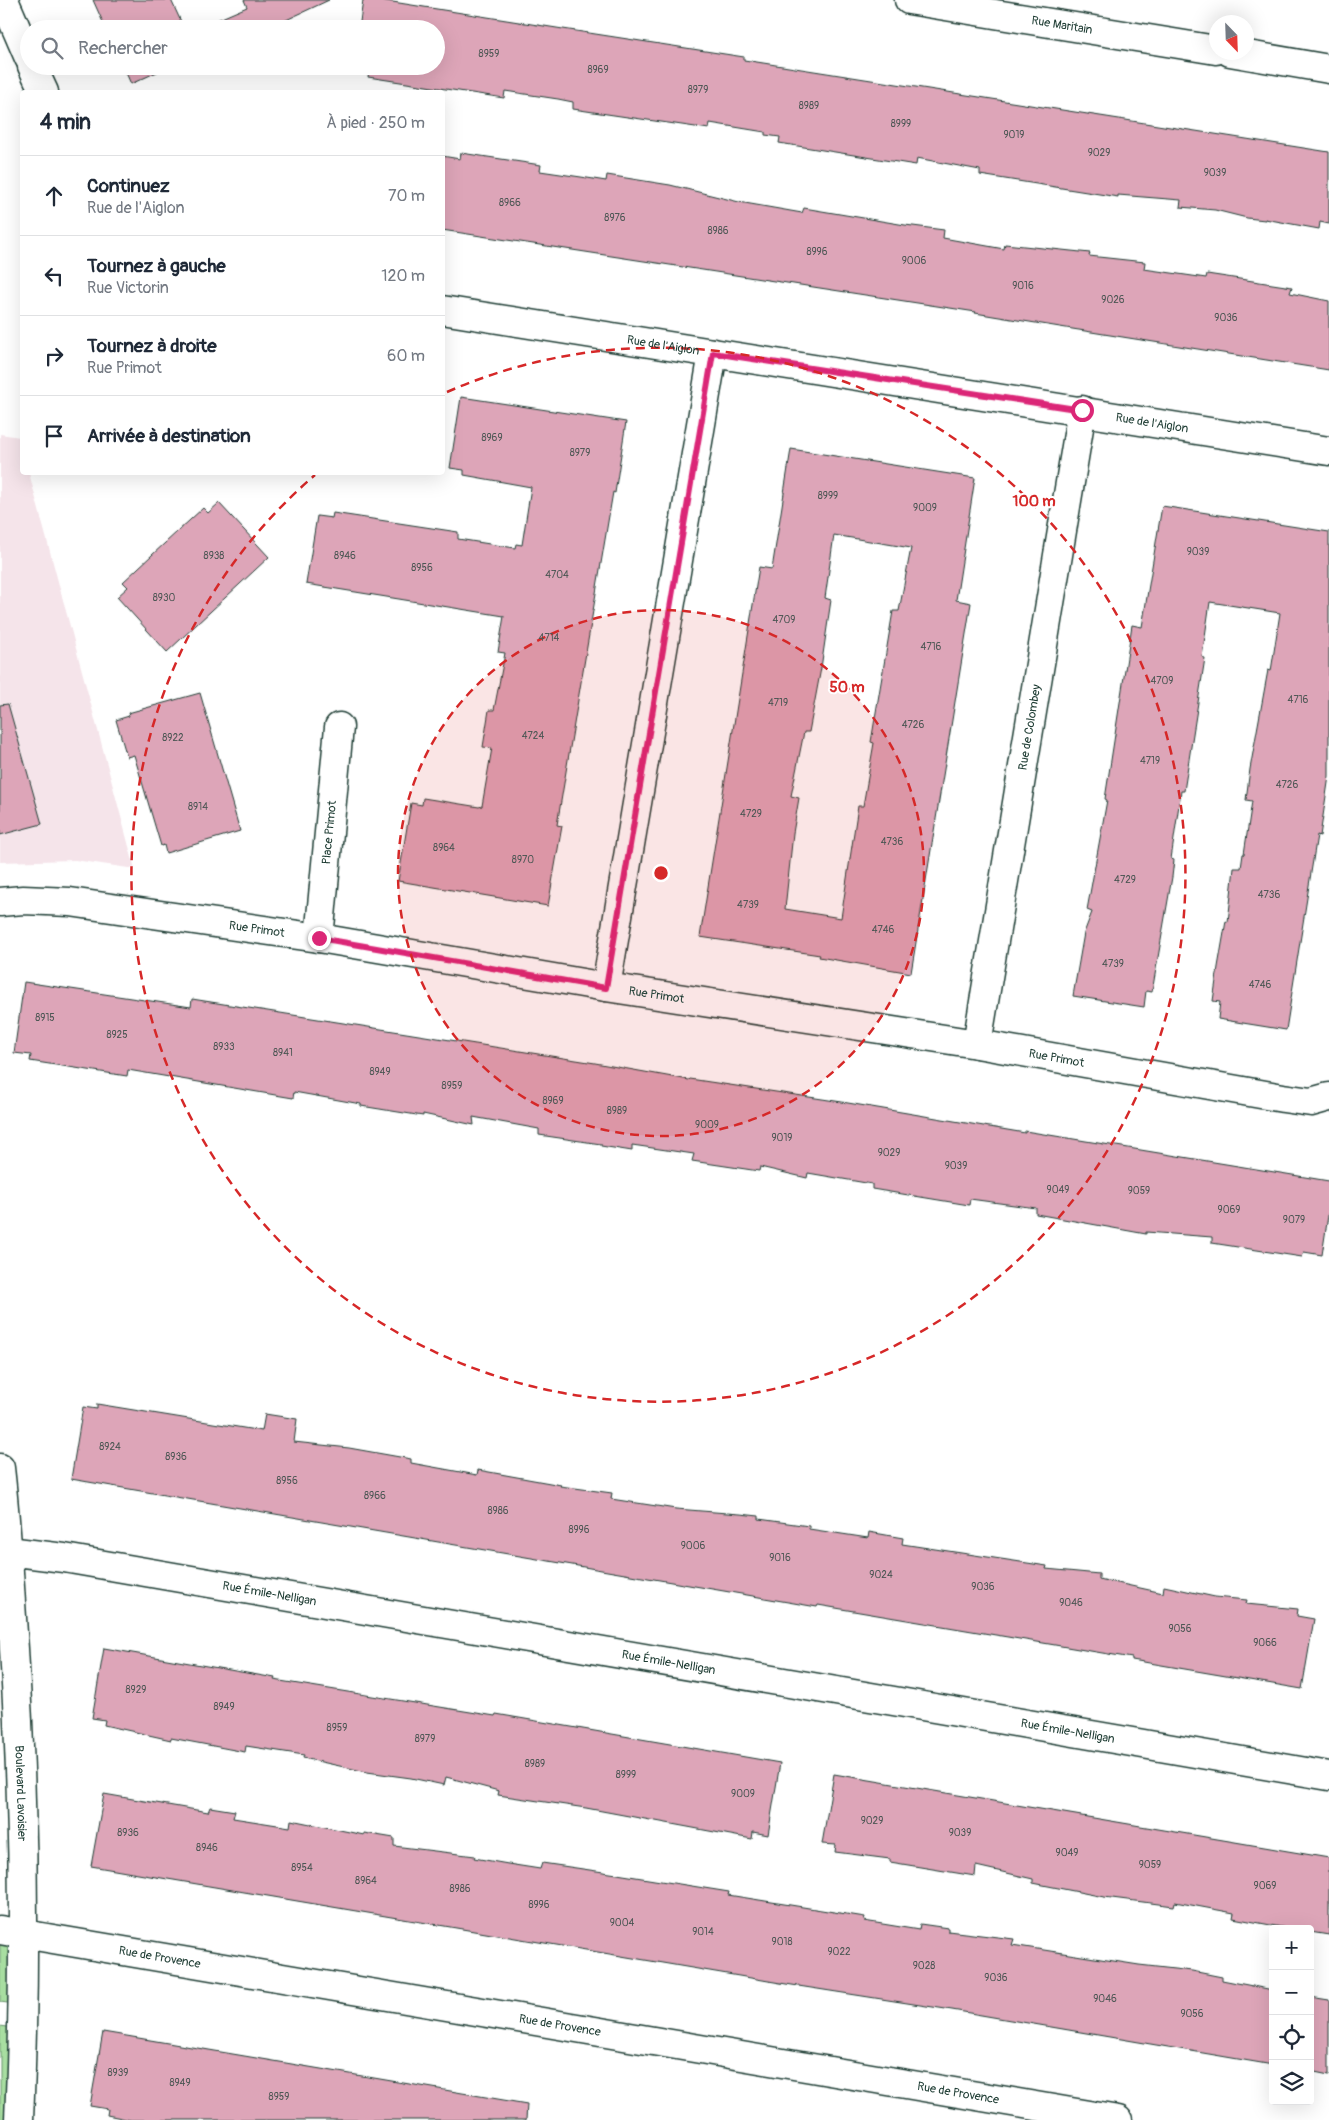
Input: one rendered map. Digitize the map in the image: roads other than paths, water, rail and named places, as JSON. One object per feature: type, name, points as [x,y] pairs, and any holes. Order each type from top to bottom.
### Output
[{"type":"street","points":[[4,0],[20,37]]},
{"type":"street","name":"Rue Maritain","points":[[909,0],[1209,49]]},
{"type":"street","points":[[1254,56],[1329,69]]},
{"type":"street","points":[[36,75],[43,90]]},
{"type":"street","name":"Rue de l'Aiglon","points":[[445,310],[1082,410],[1329,451]]},
{"type":"street","points":[[606,988],[713,353]]},
{"type":"street","name":"Rue de Colombey","points":[[977,1044],[1082,410]]},
{"type":"street","name":"Place Primot","points":[[319,938],[339,727]]},
{"type":"street","name":"Rue Primot","points":[[0,902],[23,900],[70,902],[319,938],[606,988],[977,1044],[1283,1098],[1311,1102],[1329,1096]]},
{"type":"street","name":"Boulevard Lavoisier","points":[[0,1468],[8,1551],[22,1804],[12,1932],[23,2018],[19,2120]]},
{"type":"street","name":"Rue Émile-Nelligan","points":[[8,1551],[64,1558],[1329,1776]]},
{"type":"street","name":"Rue de Provence","points":[[12,1932],[1118,2120]]}]
